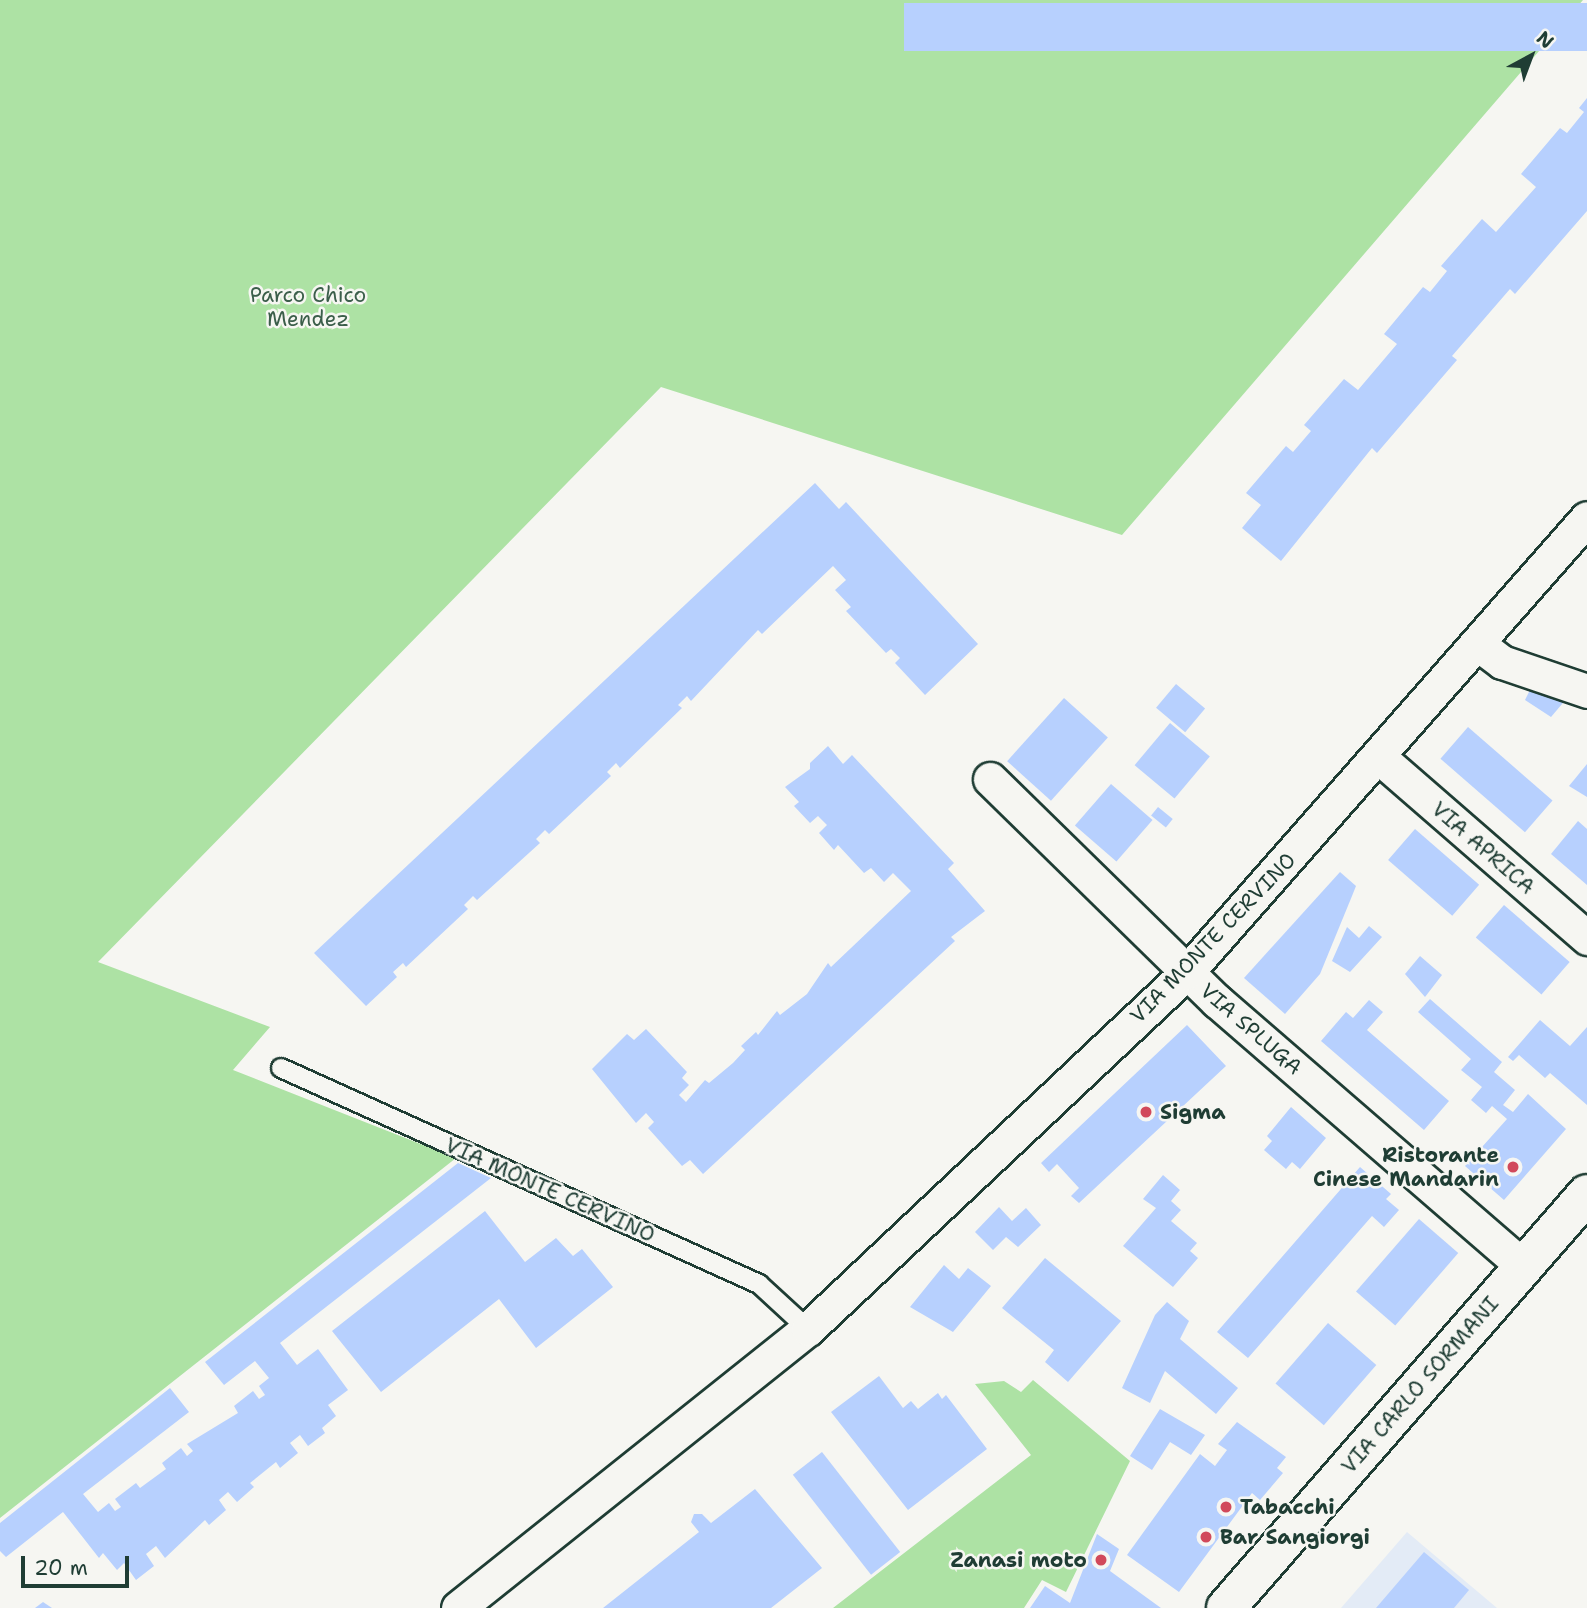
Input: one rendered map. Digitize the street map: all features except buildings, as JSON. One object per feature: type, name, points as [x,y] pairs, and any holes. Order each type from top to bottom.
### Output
[{"type":"main road","name":"VIA CARLO SORMANI","points":[[1226,1608],[1587,1194]]},
{"type":"street","name":"VIA MONTE CERVINO","points":[[458,1608],[808,1329],[1186,973],[1587,518]]},
{"type":"street","points":[[1478,644],[1502,662],[1587,691]]},
{"type":"street","name":"VIA APRICA","points":[[1379,757],[1587,938]]},
{"type":"street","name":"VIA SPLUGA","points":[[990,779],[1186,973],[1523,1266]]},
{"type":"lane","name":"VIA MONTE CERVINO","points":[[281,1069],[759,1284],[808,1329]]},
{"type":"shaded area","points":[[1407,1532],[1497,1608],[1341,1608]]},
{"type":"green space","name":"Parco Chico Mendez","points":[[0,0],[1583,0],[1122,535],[661,387],[98,962],[270,1027],[233,1070],[456,1158],[0,1518]]},
{"type":"green space","points":[[1033,1380],[1130,1461],[1066,1592],[1042,1580],[1024,1608],[833,1608],[1031,1455],[975,1384],[1004,1381],[1021,1392]]},
{"type":"place","name":"Sigma","points":[[1146,1112]]},
{"type":"place","name":"Ristorante Cinese Mandarin","points":[[1513,1167]]},
{"type":"place","name":"Tabacchi","points":[[1226,1507]]},
{"type":"place","name":"Bar Sangiorgi","points":[[1206,1537]]},
{"type":"place","name":"Zanasi moto","points":[[1101,1560]]}]
